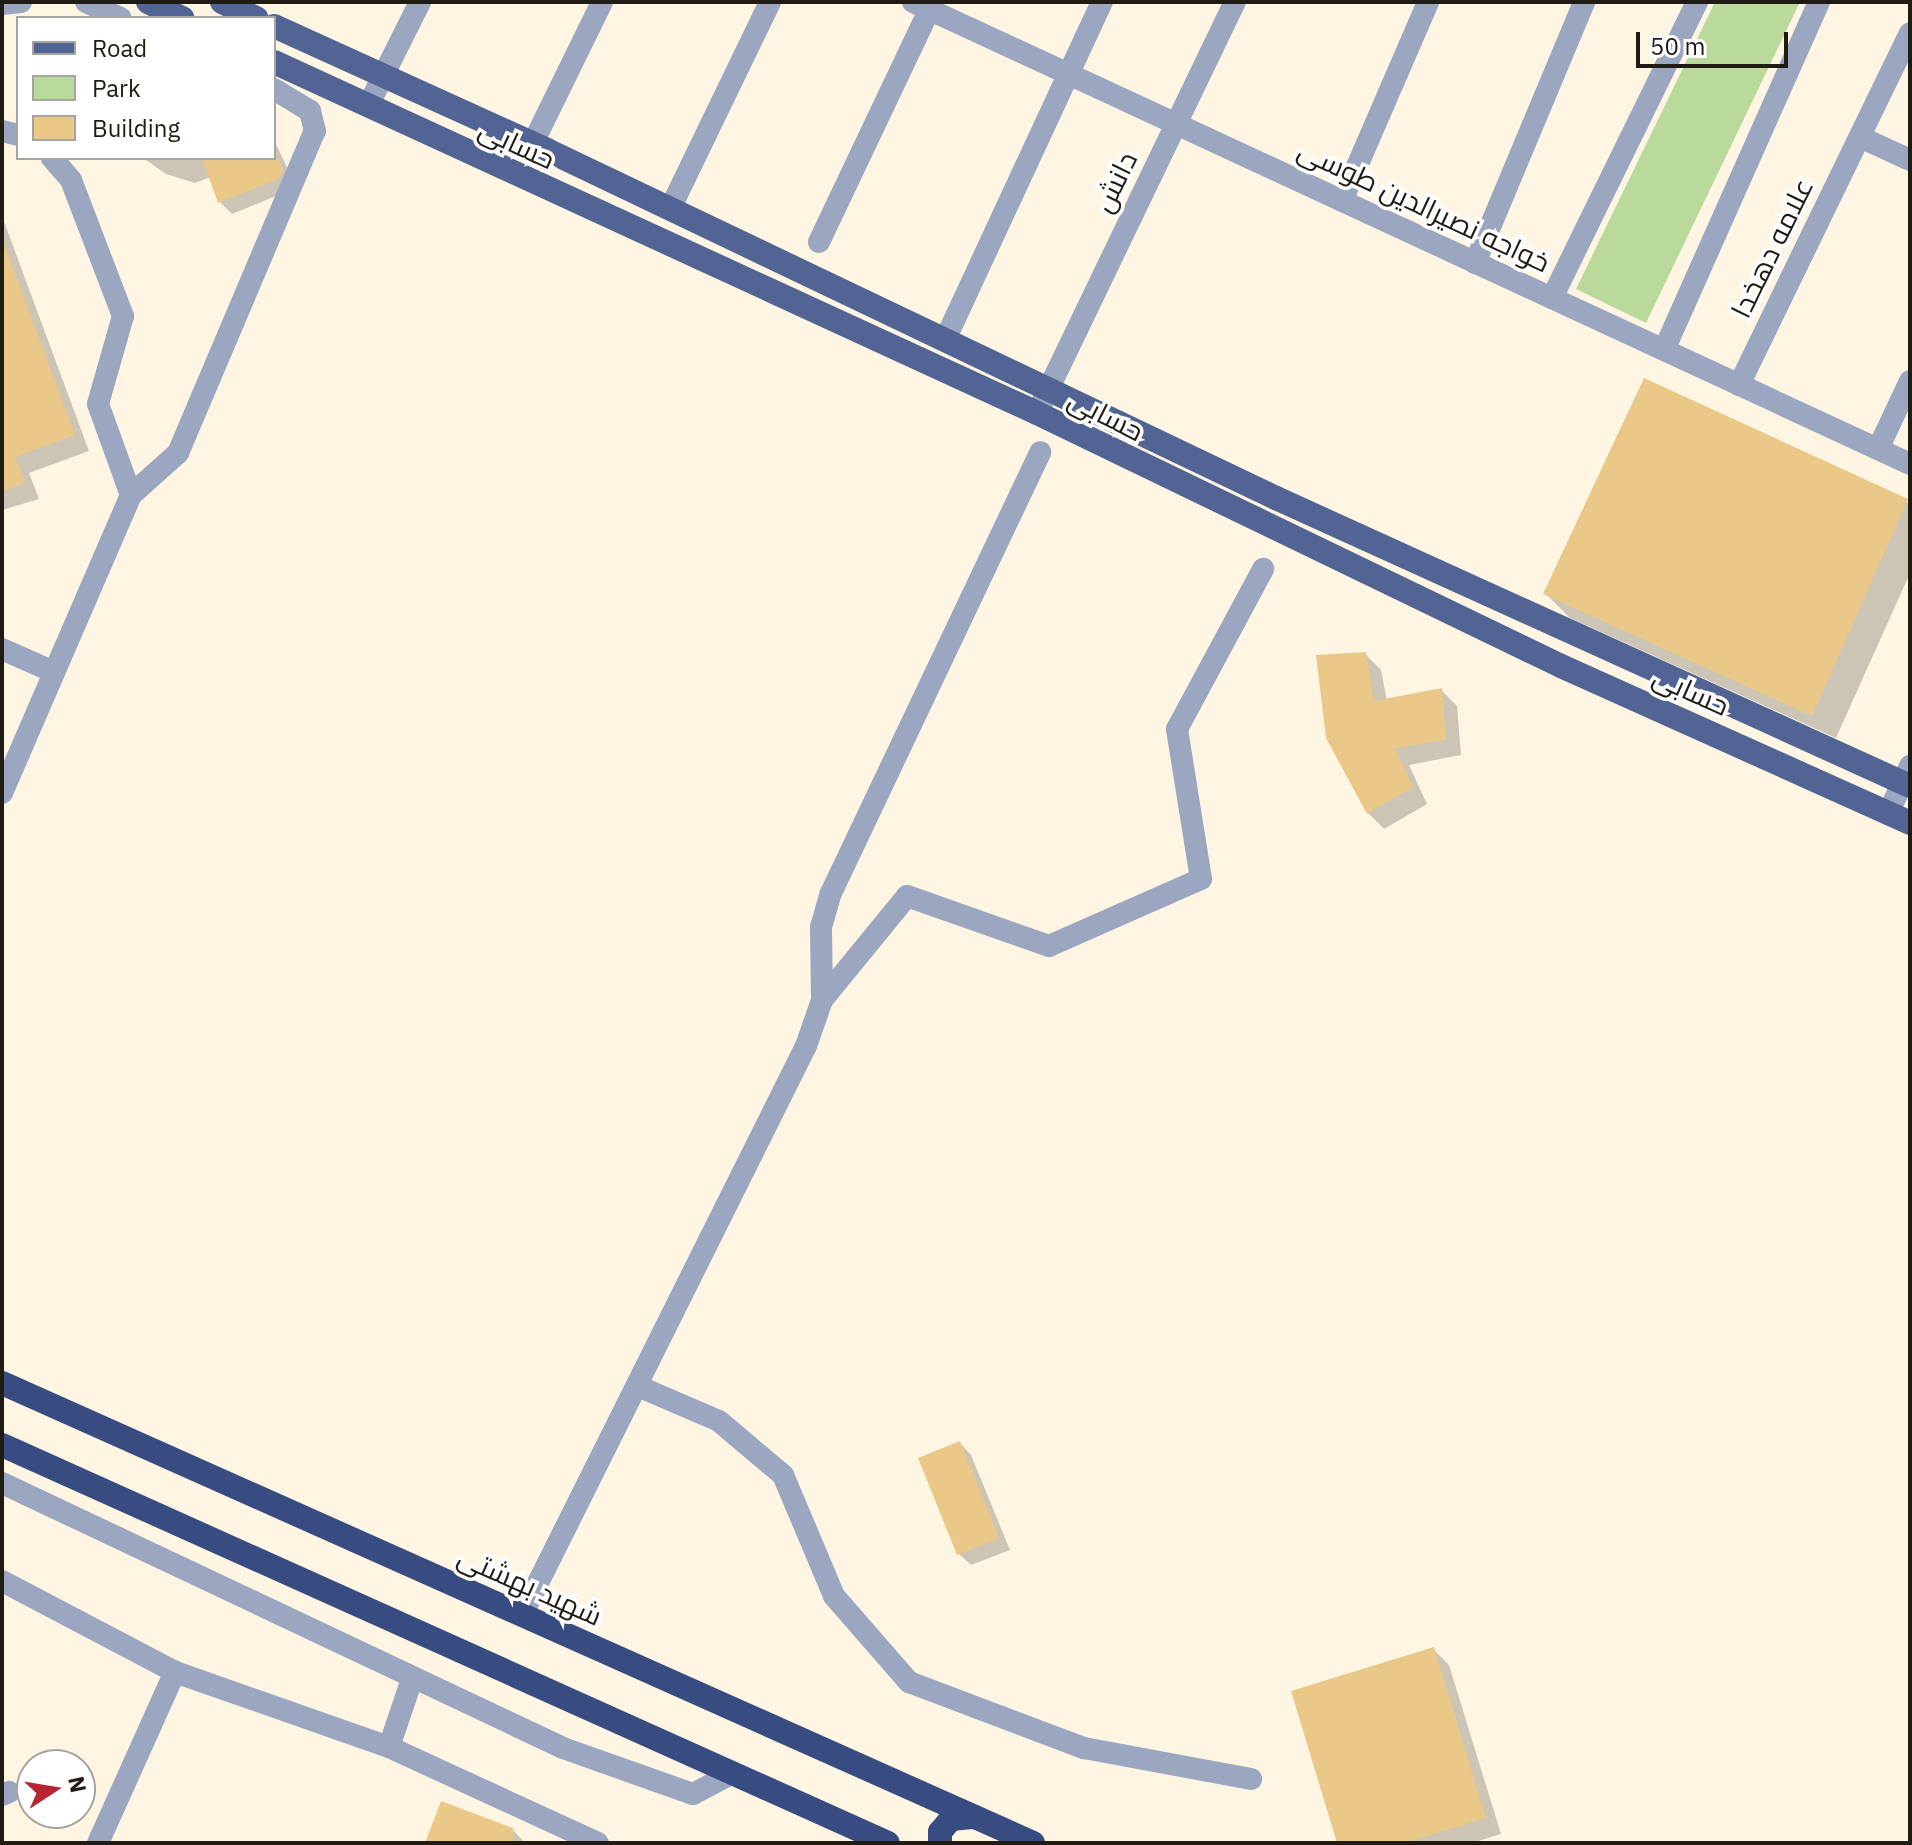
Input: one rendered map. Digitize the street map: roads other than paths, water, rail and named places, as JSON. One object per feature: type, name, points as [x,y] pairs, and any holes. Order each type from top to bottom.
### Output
[{"type":"highway","name":"شهید بهشتی","points":[[2,1383],[1033,1843]]},
{"type":"highway","points":[[2,1445],[888,1843]]},
{"type":"highway","points":[[940,1843],[940,1832],[951,1819],[975,1817]]},
{"type":"main road","points":[[148,2],[178,16]]},
{"type":"main road","points":[[227,3],[253,16]]},
{"type":"main road","name":"حسابی","points":[[276,27],[533,143],[1578,638],[1907,778]]},
{"type":"main road","name":"حسابی","points":[[276,63],[1037,413],[1295,542],[1899,819]]},
{"type":"street","points":[[2,4],[21,2]]},
{"type":"street","points":[[86,2],[117,16]]},
{"type":"street","points":[[368,106],[420,2]]},
{"type":"street","points":[[533,143],[602,2]]},
{"type":"street","points":[[670,209],[770,2]]},
{"type":"street","points":[[945,340],[1102,2]]},
{"type":"street","name":"دانش","points":[[1037,413],[1235,2]]},
{"type":"street","points":[[1342,201],[1428,2]]},
{"type":"street","points":[[1475,263],[1583,2]]},
{"type":"street","points":[[1552,298],[1697,2]]},
{"type":"street","points":[[1664,350],[1819,2]]},
{"type":"street","points":[[819,242],[925,5]]},
{"type":"street","name":"خواجه نصیرالدین طوسی","points":[[925,5],[1910,464]]},
{"type":"street","name":"علامه دهخدا","points":[[1739,385],[1910,33]]},
{"type":"street","points":[[2,793],[131,495],[178,453],[315,131],[310,111],[276,90]]},
{"type":"street","points":[[1860,137],[1910,160]]},
{"type":"street","points":[[54,160],[71,180],[123,316],[98,404],[131,495]]},
{"type":"street","points":[[1878,449],[1910,381]]},
{"type":"street","points":[[522,1615],[640,1387],[806,1046],[822,1000],[821,927],[831,893],[1040,452]]},
{"type":"street","points":[[822,1000],[907,896],[1049,946],[1201,879],[1177,729],[1263,569]]},
{"type":"street","points":[[2,649],[54,672]]},
{"type":"street","points":[[1899,819],[1907,778]]},
{"type":"street","points":[[640,1387],[719,1421],[783,1475],[834,1596],[909,1682],[1084,1748],[1251,1779]]},
{"type":"street","points":[[2,1483],[412,1679],[657,1784],[693,1794],[733,1773]]},
{"type":"street","points":[[2,1581],[175,1672],[389,1747],[598,1843]]},
{"type":"street","points":[[98,1843],[175,1672]]},
{"type":"street","points":[[389,1747],[412,1679]]}]
